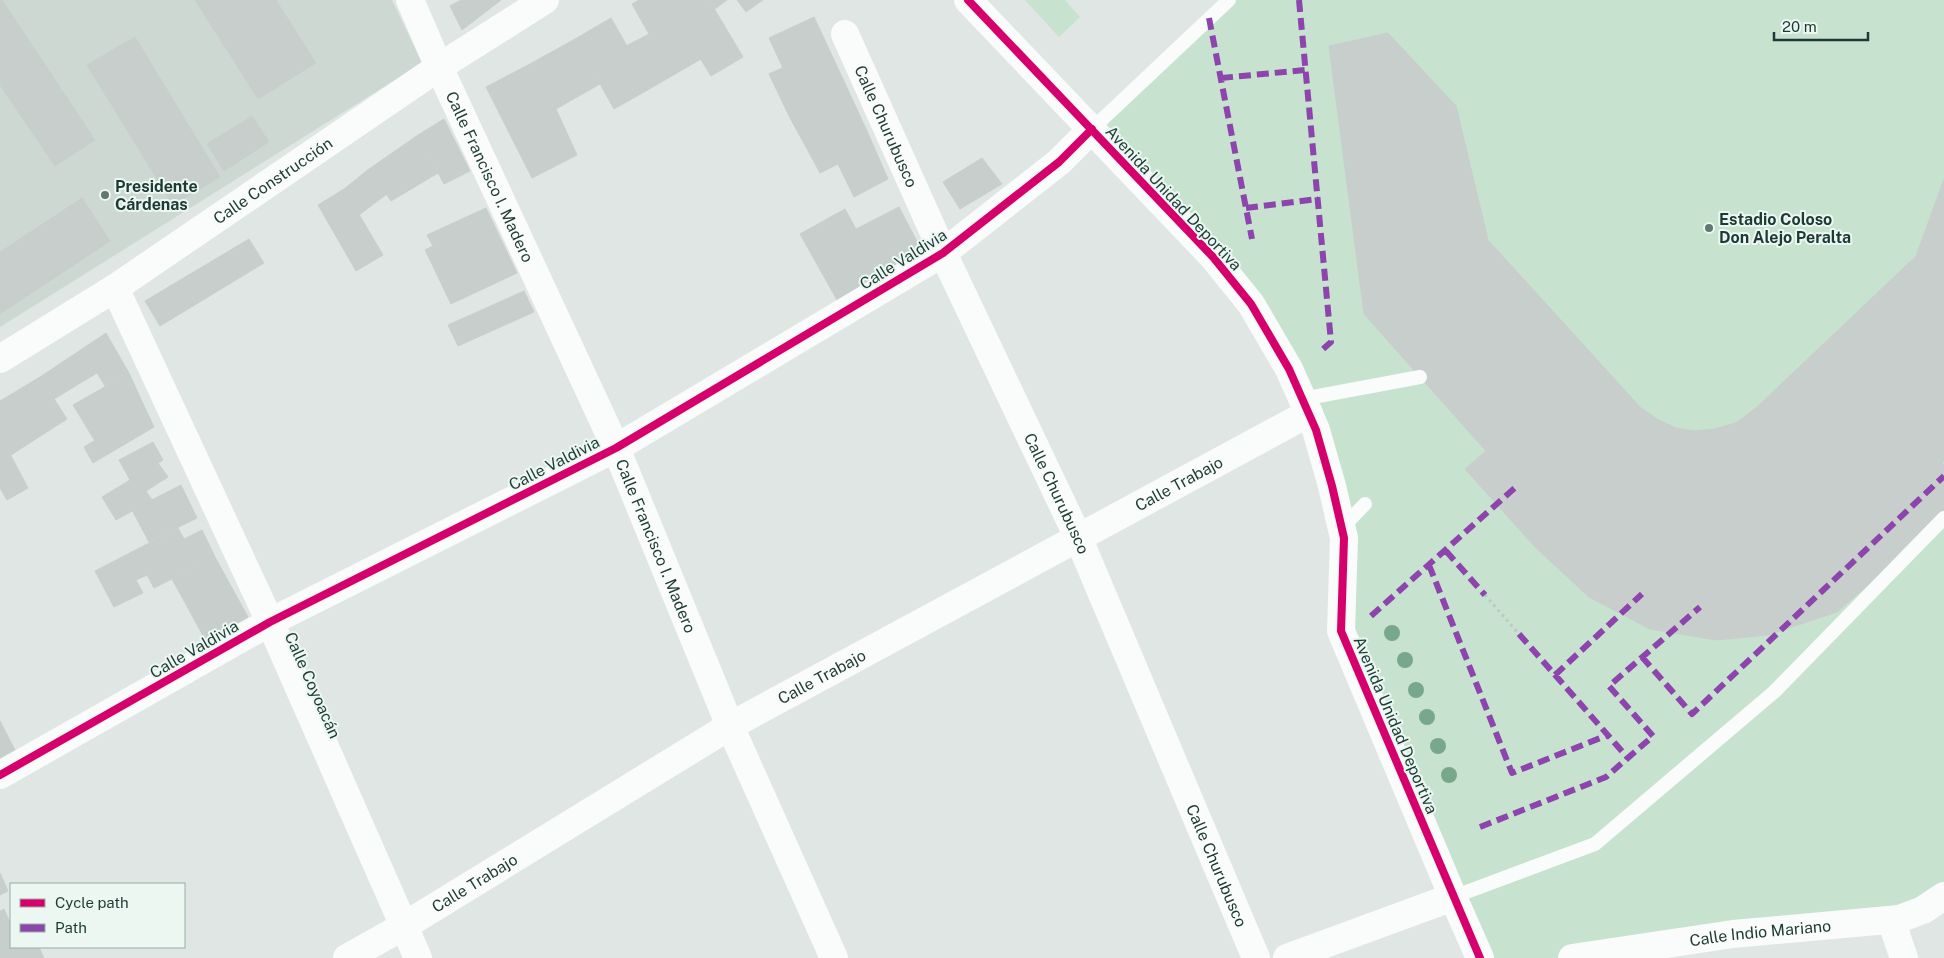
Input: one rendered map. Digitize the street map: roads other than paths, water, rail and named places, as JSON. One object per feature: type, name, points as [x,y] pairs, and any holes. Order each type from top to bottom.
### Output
[{"type":"street","name":"Calle Francisco I. Madero","points":[[410,0],[439,67],[616,448],[730,726],[834,958]]},
{"type":"street","name":"Calle Construcción","points":[[0,359],[115,288],[439,67],[545,0]]},
{"type":"street","name":"Avenida Unidad Deportiva","points":[[968,0],[1213,257],[1250,304],[1288,369],[1316,430],[1342,528],[1344,538],[1341,631],[1453,897]]},
{"type":"street","name":"Calle Churubusco","points":[[845,34],[943,253],[1078,537],[1256,958]]},
{"type":"street","name":"Calle Valdivia","points":[[0,775],[270,622],[616,448],[943,253],[1059,162],[1092,130]]},
{"type":"street","name":"Calle Coyoacán","points":[[115,288],[270,622],[418,958]]},
{"type":"street","name":"Calle Trabajo","points":[[347,958],[404,926],[730,726],[1078,537],[1305,406]]},
{"type":"street","name":"Calle Indio Mariano","points":[[1572,958],[1733,934],[1899,919],[1923,910],[1944,896]]},
{"type":"street","points":[[1287,958],[1453,897],[1480,958]]},
{"type":"street","points":[[1891,920],[1904,958]]},
{"type":"lane","points":[[1092,130],[1229,0]]},
{"type":"lane","points":[[1305,406],[1420,377]]},
{"type":"lane","points":[[1342,528],[1365,504]]},
{"type":"lane","points":[[1453,897],[1595,844],[1774,692],[1944,518]]},
{"type":"place","name":"Presidente Cárdenas","points":[[105,195]]},
{"type":"place","name":"Estadio Coloso Don Alejo Peralta","points":[[1709,228]]}]
